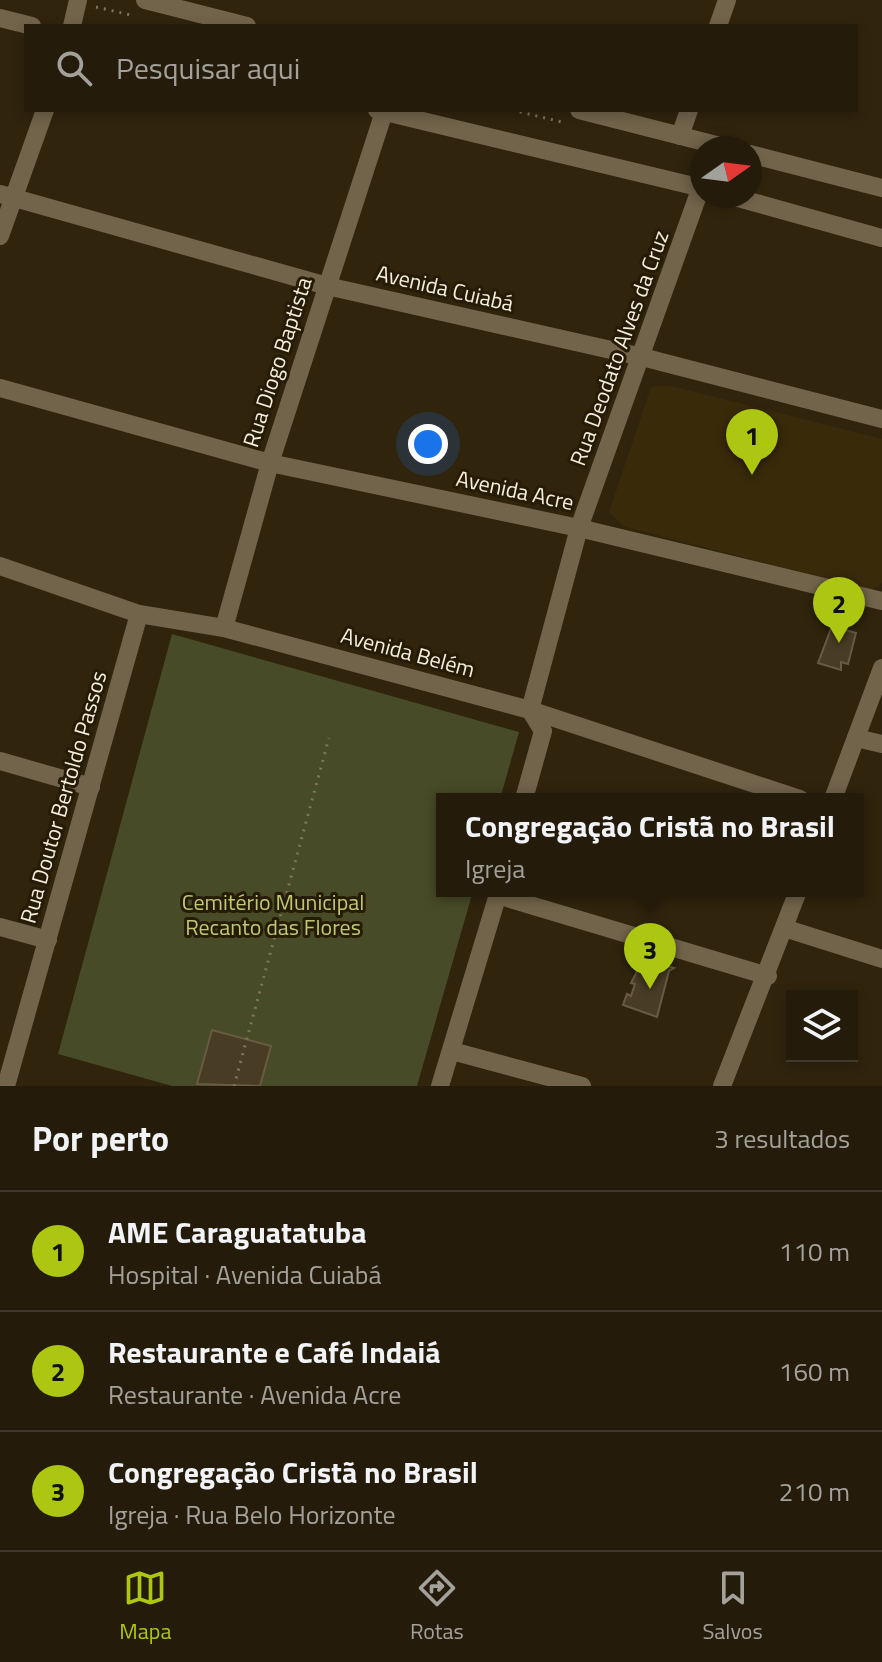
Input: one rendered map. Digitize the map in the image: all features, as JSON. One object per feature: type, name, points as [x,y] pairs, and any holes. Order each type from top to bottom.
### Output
[{"type":"street","points":[[145,0],[239,24]]},
{"type":"street","points":[[719,24],[727,0]]},
{"type":"street","points":[[72,24],[78,1]]},
{"type":"street","points":[[0,18],[24,24]]},
{"type":"street","points":[[0,236],[7,196],[44,112]]},
{"type":"street","name":"Rua Diogo Baptista","points":[[224,628],[270,463],[380,112]]},
{"type":"street","points":[[384,112],[690,185]]},
{"type":"street","points":[[587,112],[690,138]]},
{"type":"street","points":[[680,136],[688,112]]},
{"type":"street","points":[[762,157],[882,188]]},
{"type":"street","name":"Avenida Cuiabá","points":[[7,196],[327,286],[642,357],[882,419]]},
{"type":"street","points":[[762,205],[882,238]]},
{"type":"street","name":"Rua Deodato Alves da Cruz","points":[[526,793],[543,731],[530,710],[579,528],[694,208]]},
{"type":"street","name":"Avenida Acre","points":[[0,388],[270,463],[579,528],[882,601]]},
{"type":"street","name":"Avenida Belém","points":[[0,566],[139,614],[224,628],[530,710],[782,793]]},
{"type":"street","name":"Rua Doutor Bertoldo Passos","points":[[6,1086],[139,614]]},
{"type":"street","points":[[835,793],[882,668]]},
{"type":"street","points":[[856,738],[882,744]]},
{"type":"street","points":[[0,761],[91,787]]},
{"type":"street","points":[[440,1086],[497,897]]},
{"type":"street","points":[[511,897],[768,976]]},
{"type":"street","points":[[722,1086],[768,976],[796,897]]},
{"type":"street","points":[[0,927],[48,940]]},
{"type":"street","points":[[784,928],[882,959]]},
{"type":"street","points":[[452,1051],[582,1086]]},
{"type":"path","points":[[78,1],[146,19]]},
{"type":"path","points":[[234,1086],[329,738]]},
{"type":"shaded area","points":[[667,385],[882,439],[882,583],[872,590],[625,527],[609,512],[651,387]]},
{"type":"green space","name":"Cemitério Municipal Recanto das Flores","points":[[172,634],[519,732],[502,793],[436,793],[436,897],[471,897],[417,1086],[172,1086],[58,1054]]},
{"type":"building","points":[[832,626],[856,633],[848,664],[841,662],[841,670],[818,663]]},
{"type":"building","points":[[640,957],[674,968],[669,971],[657,1017],[623,1005],[627,994],[631,996],[635,984],[631,983],[642,962]]},
{"type":"building","points":[[212,1030],[271,1046],[260,1086],[197,1084]]},
{"type":"place","name":"AME Caraguatatuba","points":[[752,475]]},
{"type":"place","name":"Restaurante e Café Indaiá","points":[[839,643]]},
{"type":"place","name":"Congregação Cristã no Brasil","points":[[650,989]]}]
